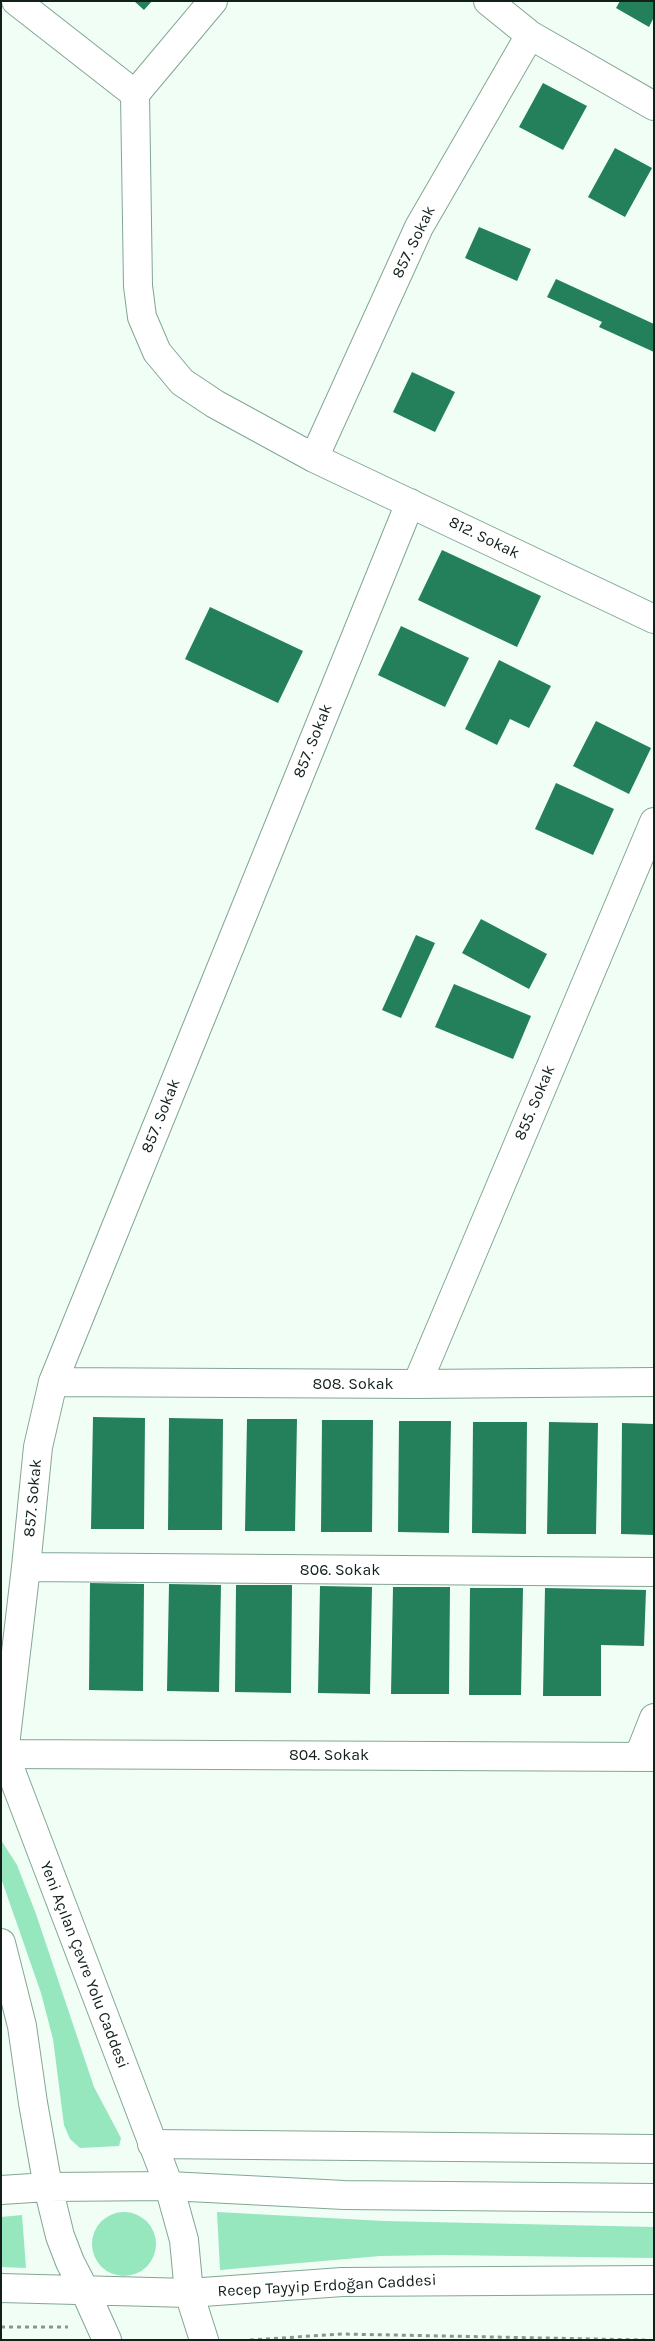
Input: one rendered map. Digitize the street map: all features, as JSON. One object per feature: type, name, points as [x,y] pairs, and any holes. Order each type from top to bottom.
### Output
[{"type":"street","points":[[16,1],[135,94],[212,1]]},
{"type":"street","points":[[488,1],[530,35],[654,106]]},
{"type":"street","name":"857. Sokak","points":[[314,458],[418,228],[530,35]]},
{"type":"street","name":"812. Sokak","points":[[135,94],[138,286],[142,317],[157,352],[182,382],[215,404],[314,458],[654,619]]},
{"type":"street","name":"857. Sokak","points":[[2,1751],[26,1567],[38,1447],[53,1382],[410,503]]},
{"type":"street","name":"855. Sokak","points":[[417,1384],[654,822]]},
{"type":"street","name":"808. Sokak","points":[[53,1382],[417,1384],[654,1382]]},
{"type":"street","name":"806. Sokak","points":[[26,1567],[654,1572]]},
{"type":"street","points":[[646,1756],[654,1718]]},
{"type":"street","name":"804. Sokak","points":[[2,1751],[646,1756]]},
{"type":"street","name":"Yeni Açılan Çevre Yolu Caddesi","points":[[2,1751],[169,2186],[184,2240],[190,2293],[204,2340]]},
{"type":"street","points":[[1,1943],[22,2026],[48,2187],[60,2236],[70,2262],[104,2333]]},
{"type":"street","points":[[152,2144],[654,2149]]},
{"type":"street","points":[[1,2190],[48,2187],[169,2186],[344,2195],[654,2198]]},
{"type":"street","name":"Recep Tayyip Erdoğan Caddesi","points":[[1,2288],[190,2293],[342,2282],[654,2280]]},
{"type":"path","points":[[1,2327],[104,2333]]},
{"type":"path","points":[[250,2340],[342,2334],[645,2340]]},
{"type":"green space","points":[[1,1840],[17,1865],[36,1914],[94,2087],[121,2138],[119,2146],[80,2148],[70,2139],[64,2125],[53,2039],[41,1993],[1,1878]]},
{"type":"green space","points":[[118,2212],[130,2212],[147,2221],[154,2232],[156,2244],[154,2256],[147,2267],[130,2276],[118,2276],[106,2271],[97,2262],[92,2250],[92,2238],[97,2226],[106,2217]]},
{"type":"green space","points":[[217,2212],[384,2221],[654,2227],[654,2258],[380,2256],[220,2270]]},
{"type":"green space","points":[[22,2215],[26,2268],[1,2267],[1,2217]]},
{"type":"building","points":[[134,1],[152,1],[144,10]]},
{"type":"building","points":[[620,1],[654,1],[654,17],[649,27],[616,8]]},
{"type":"building","points":[[543,83],[587,106],[563,150],[519,127]]},
{"type":"building","points":[[615,148],[652,168],[625,217],[588,197]]},
{"type":"building","points":[[479,227],[531,249],[517,281],[465,258]]},
{"type":"building","points":[[556,279],[654,324],[654,352],[599,327],[602,322],[547,297]]},
{"type":"building","points":[[412,372],[455,392],[435,432],[393,412]]},
{"type":"building","points":[[442,550],[541,596],[517,647],[418,600]]},
{"type":"building","points":[[210,607],[303,651],[278,703],[185,659]]},
{"type":"building","points":[[401,626],[469,658],[445,707],[378,675]]},
{"type":"building","points":[[499,660],[551,686],[529,728],[510,719],[497,745],[465,729]]},
{"type":"building","points":[[596,721],[651,748],[629,794],[573,766]]},
{"type":"building","points":[[556,783],[614,809],[593,855],[535,829]]},
{"type":"building","points":[[481,919],[547,954],[529,989],[462,953]]},
{"type":"building","points":[[416,935],[435,943],[401,1018],[382,1010]]},
{"type":"building","points":[[454,984],[531,1016],[513,1059],[435,1027]]},
{"type":"building","points":[[93,1417],[145,1418],[144,1529],[91,1529]]},
{"type":"building","points":[[169,1418],[223,1419],[222,1530],[168,1530]]},
{"type":"building","points":[[247,1419],[297,1419],[295,1531],[245,1531]]},
{"type":"building","points":[[322,1420],[373,1420],[372,1532],[321,1532]]},
{"type":"building","points":[[399,1421],[451,1421],[449,1533],[398,1532]]},
{"type":"building","points":[[473,1422],[527,1422],[526,1534],[472,1533]]},
{"type":"building","points":[[549,1422],[598,1423],[596,1534],[547,1534]]},
{"type":"building","points":[[622,1423],[654,1424],[654,1535],[621,1534]]},
{"type":"building","points":[[90,1583],[144,1584],[143,1691],[89,1690]]},
{"type":"building","points":[[169,1584],[221,1585],[219,1692],[167,1691]]},
{"type":"building","points":[[236,1585],[292,1585],[291,1693],[235,1692]]},
{"type":"building","points":[[320,1586],[372,1587],[370,1694],[318,1693]]},
{"type":"building","points":[[393,1587],[450,1587],[449,1694],[391,1694]]},
{"type":"building","points":[[470,1588],[523,1588],[521,1695],[469,1695]]},
{"type":"building","points":[[545,1588],[646,1590],[644,1646],[601,1645],[601,1696],[543,1696]]}]
